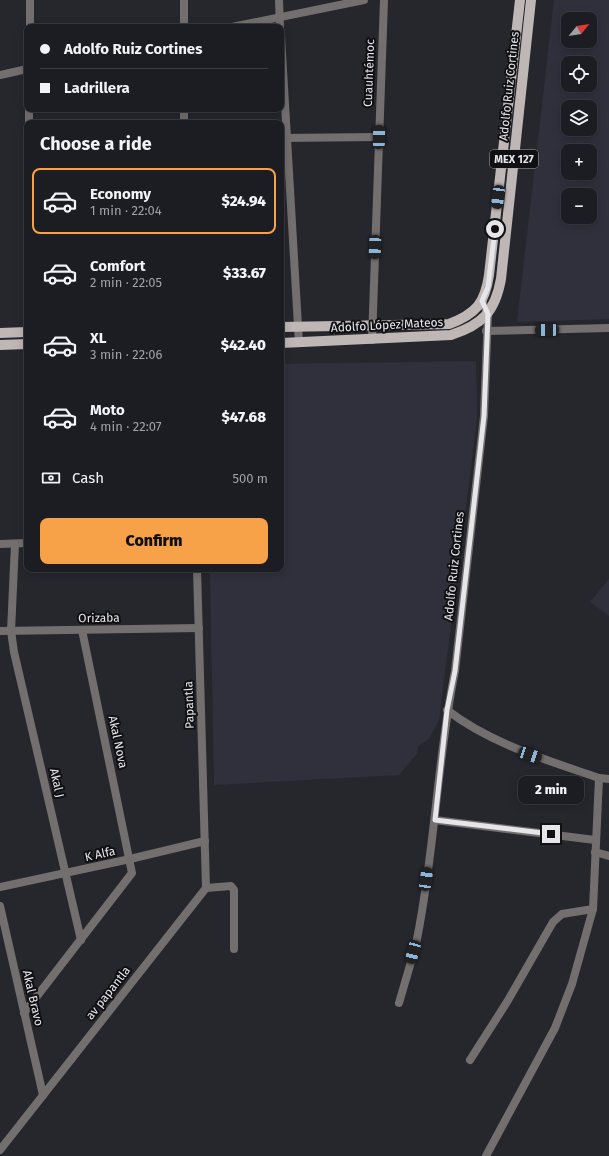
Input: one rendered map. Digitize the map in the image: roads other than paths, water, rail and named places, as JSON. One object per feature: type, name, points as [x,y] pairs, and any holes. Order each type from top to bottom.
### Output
[{"type":"main road","name":"Adolfo Ruiz Cortines","points":[[482,301],[488,287],[490,274],[520,0]]},
{"type":"main road","name":"Adolfo Ruiz Cortines","points":[[488,314],[494,306],[501,280],[531,0]]},
{"type":"main road","name":"Adolfo López Mateos","points":[[284,327],[449,324],[472,313],[482,301]]},
{"type":"main road","name":"Adolfo López Mateos","points":[[284,343],[372,340],[451,335],[470,329],[488,314]]},
{"type":"main road","points":[[0,333],[24,332]]},
{"type":"main road","points":[[0,345],[24,344]]},
{"type":"street","points":[[30,0],[30,24]]},
{"type":"street","points":[[184,0],[184,24]]},
{"type":"street","points":[[279,0],[280,24]]},
{"type":"street","points":[[245,24],[364,0]]},
{"type":"street","name":"Cuauhtémoc","points":[[372,340],[384,0]]},
{"type":"street","points":[[0,75],[24,70]]},
{"type":"street","points":[[299,343],[284,137],[379,137]]},
{"type":"street","points":[[482,301],[488,314]]},
{"type":"street","name":"Adolfo Ruiz Cortines","points":[[399,1003],[417,939],[435,820],[447,710],[455,671],[484,416],[486,331],[488,314]]},
{"type":"street","points":[[486,331],[609,328]]},
{"type":"street","points":[[0,544],[24,544]]},
{"type":"street","name":"Akal J","points":[[15,544],[11,631],[14,652],[81,940]]},
{"type":"street","name":"Papantla","points":[[197,572],[205,841]]},
{"type":"street","name":"Orizaba","points":[[0,631],[199,628]]},
{"type":"street","name":"Akal Nova","points":[[24,1014],[132,874],[82,630]]},
{"type":"street","points":[[447,710],[463,722],[530,755],[599,778],[609,778]]},
{"type":"street","points":[[486,1156],[555,1028],[572,984],[592,909],[599,778]]},
{"type":"street","points":[[435,820],[595,840]]},
{"type":"street","points":[[205,841],[206,888],[231,886],[234,890],[234,949]]},
{"type":"street","name":"K Alfa","points":[[0,887],[205,841]]},
{"type":"street","points":[[595,852],[609,856]]},
{"type":"street","name":"av papantla","points":[[0,1150],[206,888]]},
{"type":"street","name":"Akal Bravo","points":[[0,906],[43,1095]]},
{"type":"street","points":[[470,1060],[507,1002],[553,922],[562,914],[592,909]]}]
